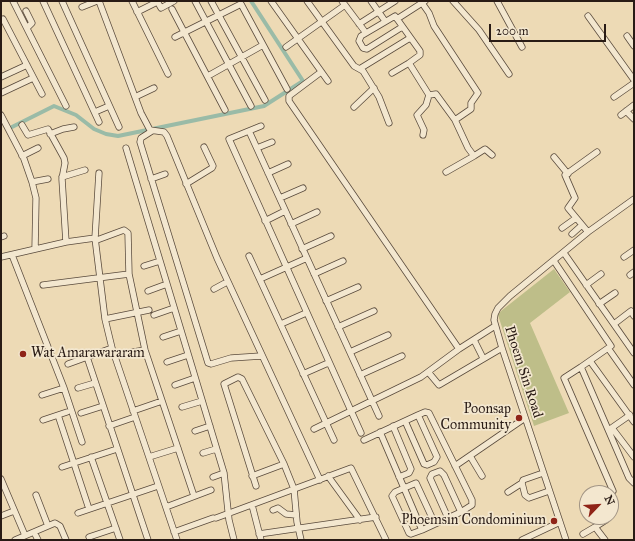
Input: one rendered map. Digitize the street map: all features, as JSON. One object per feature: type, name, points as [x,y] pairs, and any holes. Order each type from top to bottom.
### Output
[{"type":"street","points":[[13,1],[66,106]]},
{"type":"street","points":[[44,1],[99,122]]},
{"type":"street","points":[[62,1],[119,127]]},
{"type":"street","points":[[82,7],[98,1],[135,96],[150,129]]},
{"type":"street","points":[[132,1],[168,74]]},
{"type":"street","points":[[137,12],[157,2],[161,8],[174,1]]},
{"type":"street","points":[[195,1],[251,106]]},
{"type":"street","points":[[211,1],[265,100]]},
{"type":"street","points":[[271,1],[328,81]]},
{"type":"street","points":[[307,1],[354,66],[361,68],[374,88],[389,123]]},
{"type":"street","points":[[371,1],[385,21]]},
{"type":"street","points":[[359,24],[395,1]]},
{"type":"street","points":[[453,1],[480,30],[509,74]]},
{"type":"street","points":[[497,1],[522,47]]},
{"type":"street","points":[[397,19],[424,2],[434,26],[478,93],[471,103],[471,109],[455,120]]},
{"type":"street","points":[[286,47],[322,21],[343,3],[366,33]]},
{"type":"street","points":[[175,37],[207,22],[239,4],[242,5],[287,89]]},
{"type":"street","points":[[172,9],[225,110]]},
{"type":"street","points":[[26,11],[32,23],[27,28]]},
{"type":"street","points":[[392,73],[409,63],[421,53],[397,19],[393,16],[358,39],[365,49],[402,27]]},
{"type":"street","points":[[588,16],[634,80]]},
{"type":"street","points":[[3,19],[42,94]]},
{"type":"street","points":[[627,36],[634,46]]},
{"type":"street","points":[[361,68],[410,38]]},
{"type":"street","points":[[208,76],[263,45]]},
{"type":"street","points":[[409,63],[429,95],[426,105],[416,115],[424,130],[423,134]]},
{"type":"street","points":[[1,76],[27,66]]},
{"type":"street","points":[[321,72],[289,96],[289,101],[459,350]]},
{"type":"street","points":[[1,92],[33,78]]},
{"type":"street","points":[[614,97],[634,84]]},
{"type":"street","points":[[135,96],[154,88]]},
{"type":"street","points":[[354,107],[374,88]]},
{"type":"street","points":[[429,95],[436,94],[455,120],[468,148],[474,156]]},
{"type":"street","points":[[634,105],[623,113],[634,120]]},
{"type":"street","points":[[95,112],[109,106]]},
{"type":"street","points":[[1,116],[3,126],[22,156],[32,182],[36,198],[35,249]]},
{"type":"street","points":[[22,125],[28,135],[46,129],[65,163],[62,177],[66,242]]},
{"type":"street","points":[[261,126],[229,139],[285,268],[361,433]]},
{"type":"street","points":[[50,134],[74,127]]},
{"type":"street","points":[[150,129],[141,138],[140,142],[208,363],[211,364],[231,358],[261,356]]},
{"type":"street","points":[[150,129],[166,133],[227,282],[320,480]]},
{"type":"street","points":[[249,131],[372,402],[380,416]]},
{"type":"street","points":[[257,148],[272,142]]},
{"type":"street","points":[[186,184],[212,168],[204,147]]},
{"type":"street","points":[[22,156],[38,148]]},
{"type":"street","points":[[126,148],[224,473],[228,514],[234,540]]},
{"type":"street","points":[[446,172],[486,149],[492,155]]},
{"type":"street","points":[[588,232],[568,208],[575,198],[565,177],[596,152]]},
{"type":"street","points":[[554,157],[568,174]]},
{"type":"street","points":[[268,173],[288,164]]},
{"type":"street","points":[[62,177],[85,170]]},
{"type":"street","points":[[99,173],[96,239],[105,319],[112,348],[177,540]]},
{"type":"street","points":[[151,179],[165,174]]},
{"type":"street","points":[[32,182],[48,179]]},
{"type":"street","points":[[280,198],[303,188]]},
{"type":"street","name":"Phoem Sin Road","points":[[566,540],[542,473],[494,320],[498,308],[588,232],[634,199]]},
{"type":"street","points":[[264,221],[285,211]]},
{"type":"street","points":[[291,224],[317,212]]},
{"type":"street","points":[[562,228],[576,218]]},
{"type":"street","points":[[572,234],[582,225]]},
{"type":"street","points":[[1,257],[66,242],[96,239],[124,230],[127,231],[129,274],[145,350],[194,496]]},
{"type":"street","points":[[302,249],[331,236]]},
{"type":"street","points":[[624,257],[634,250]]},
{"type":"street","points":[[564,253],[634,353]]},
{"type":"street","points":[[12,255],[64,388],[82,442]]},
{"type":"street","points":[[249,256],[334,440]]},
{"type":"street","points":[[260,279],[306,258]]},
{"type":"street","points":[[144,266],[160,261]]},
{"type":"street","points":[[314,274],[343,261]]},
{"type":"street","points":[[554,262],[611,346],[564,378],[611,485]]},
{"type":"street","points":[[44,285],[129,274]]},
{"type":"street","points":[[586,285],[601,274]]},
{"type":"street","points":[[214,289],[227,282]]},
{"type":"street","points":[[148,290],[167,284]]},
{"type":"street","points":[[326,301],[358,287]]},
{"type":"street","points":[[600,304],[615,293]]},
{"type":"street","points":[[154,315],[174,308]]},
{"type":"street","points":[[105,319],[149,310]]},
{"type":"street","points":[[338,327],[374,311]]},
{"type":"street","points":[[614,324],[631,311],[634,316]]},
{"type":"street","points":[[281,324],[306,313]]},
{"type":"street","points":[[314,429],[429,373],[459,350],[495,326]]},
{"type":"street","points":[[163,337],[181,331]]},
{"type":"street","points":[[350,352],[388,335]]},
{"type":"street","points":[[474,340],[483,358]]},
{"type":"street","points":[[68,364],[112,348]]},
{"type":"street","points":[[429,373],[439,385],[502,348]]},
{"type":"street","points":[[608,348],[634,385]]},
{"type":"street","points":[[115,355],[145,350]]},
{"type":"street","points":[[166,362],[188,355]]},
{"type":"street","points":[[360,375],[402,356]]},
{"type":"street","points":[[87,357],[116,449],[148,540]]},
{"type":"street","points":[[590,361],[634,422]]},
{"type":"street","points":[[303,374],[328,363]]},
{"type":"street","points":[[581,367],[610,429],[629,478],[634,482]]},
{"type":"street","points":[[256,486],[224,384],[238,377],[242,379],[284,464],[294,489],[296,515],[301,540]]},
{"type":"street","points":[[175,385],[195,378]]},
{"type":"street","points":[[78,388],[95,383]]},
{"type":"street","points":[[42,395],[64,388]]},
{"type":"street","points":[[109,426],[162,401]]},
{"type":"street","points":[[182,407],[202,401]]},
{"type":"street","points":[[81,413],[103,406]]},
{"type":"street","points":[[43,420],[68,412]]},
{"type":"street","points":[[364,440],[425,412],[429,413],[472,502],[471,506],[461,512],[448,518],[435,524],[422,530],[410,534],[392,496],[395,492],[415,483],[418,484],[435,524]]},
{"type":"street","points":[[58,415],[89,509]]},
{"type":"street","points":[[405,421],[424,464],[427,465],[434,462],[437,457],[418,415]]},
{"type":"street","points":[[610,429],[630,415]]},
{"type":"street","points":[[452,463],[470,456],[525,418]]},
{"type":"street","points":[[195,431],[210,426]]},
{"type":"street","points":[[393,426],[411,469],[409,473],[399,477]]},
{"type":"street","points":[[610,429],[634,457]]},
{"type":"street","points":[[380,432],[422,530]]},
{"type":"street","points":[[149,457],[178,448]]},
{"type":"street","points":[[62,466],[116,449]]},
{"type":"street","points":[[203,453],[216,449]]},
{"type":"street","points":[[470,456],[482,476]]},
{"type":"street","points":[[91,457],[120,540]]},
{"type":"street","points":[[252,476],[284,464]]},
{"type":"street","points":[[174,532],[228,514],[348,469],[353,470],[386,540]]},
{"type":"street","points":[[448,518],[430,478],[432,474],[440,471],[444,474],[461,512]]},
{"type":"street","points":[[213,476],[224,473]]},
{"type":"street","points":[[508,492],[526,479],[542,473]]},
{"type":"street","points":[[328,476],[360,520]]},
{"type":"street","points":[[2,483],[24,533]]},
{"type":"street","points":[[522,483],[527,498],[549,491]]},
{"type":"street","points":[[78,513],[158,486]]},
{"type":"street","points":[[166,507],[211,490]]},
{"type":"street","points":[[36,495],[48,526]]},
{"type":"street","points":[[252,505],[260,537],[299,529],[376,518]]},
{"type":"street","points":[[273,510],[278,508],[286,514],[296,515]]},
{"type":"street","points":[[1,516],[14,511]]},
{"type":"street","points":[[522,540],[560,522]]},
{"type":"street","points":[[15,540],[48,526],[58,524],[66,540]]},
{"type":"street","points":[[583,534],[598,525]]},
{"type":"street","points":[[595,527],[605,540]]},
{"type":"street","points":[[89,537],[116,528]]},
{"type":"street","points":[[34,532],[38,540]]},
{"type":"green space","points":[[554,269],[570,292],[530,323],[569,413],[534,426],[498,315]]},
{"type":"waterway","points":[[12,127],[54,106],[76,115],[94,129],[106,134],[118,136],[264,106],[303,81],[251,1]]},
{"type":"place","name":"Wat Amarawararam","points":[[23,354]]},
{"type":"place","name":"Poonsap Community","points":[[519,418]]},
{"type":"place","name":"Phoemsin Condominium","points":[[554,521]]}]
